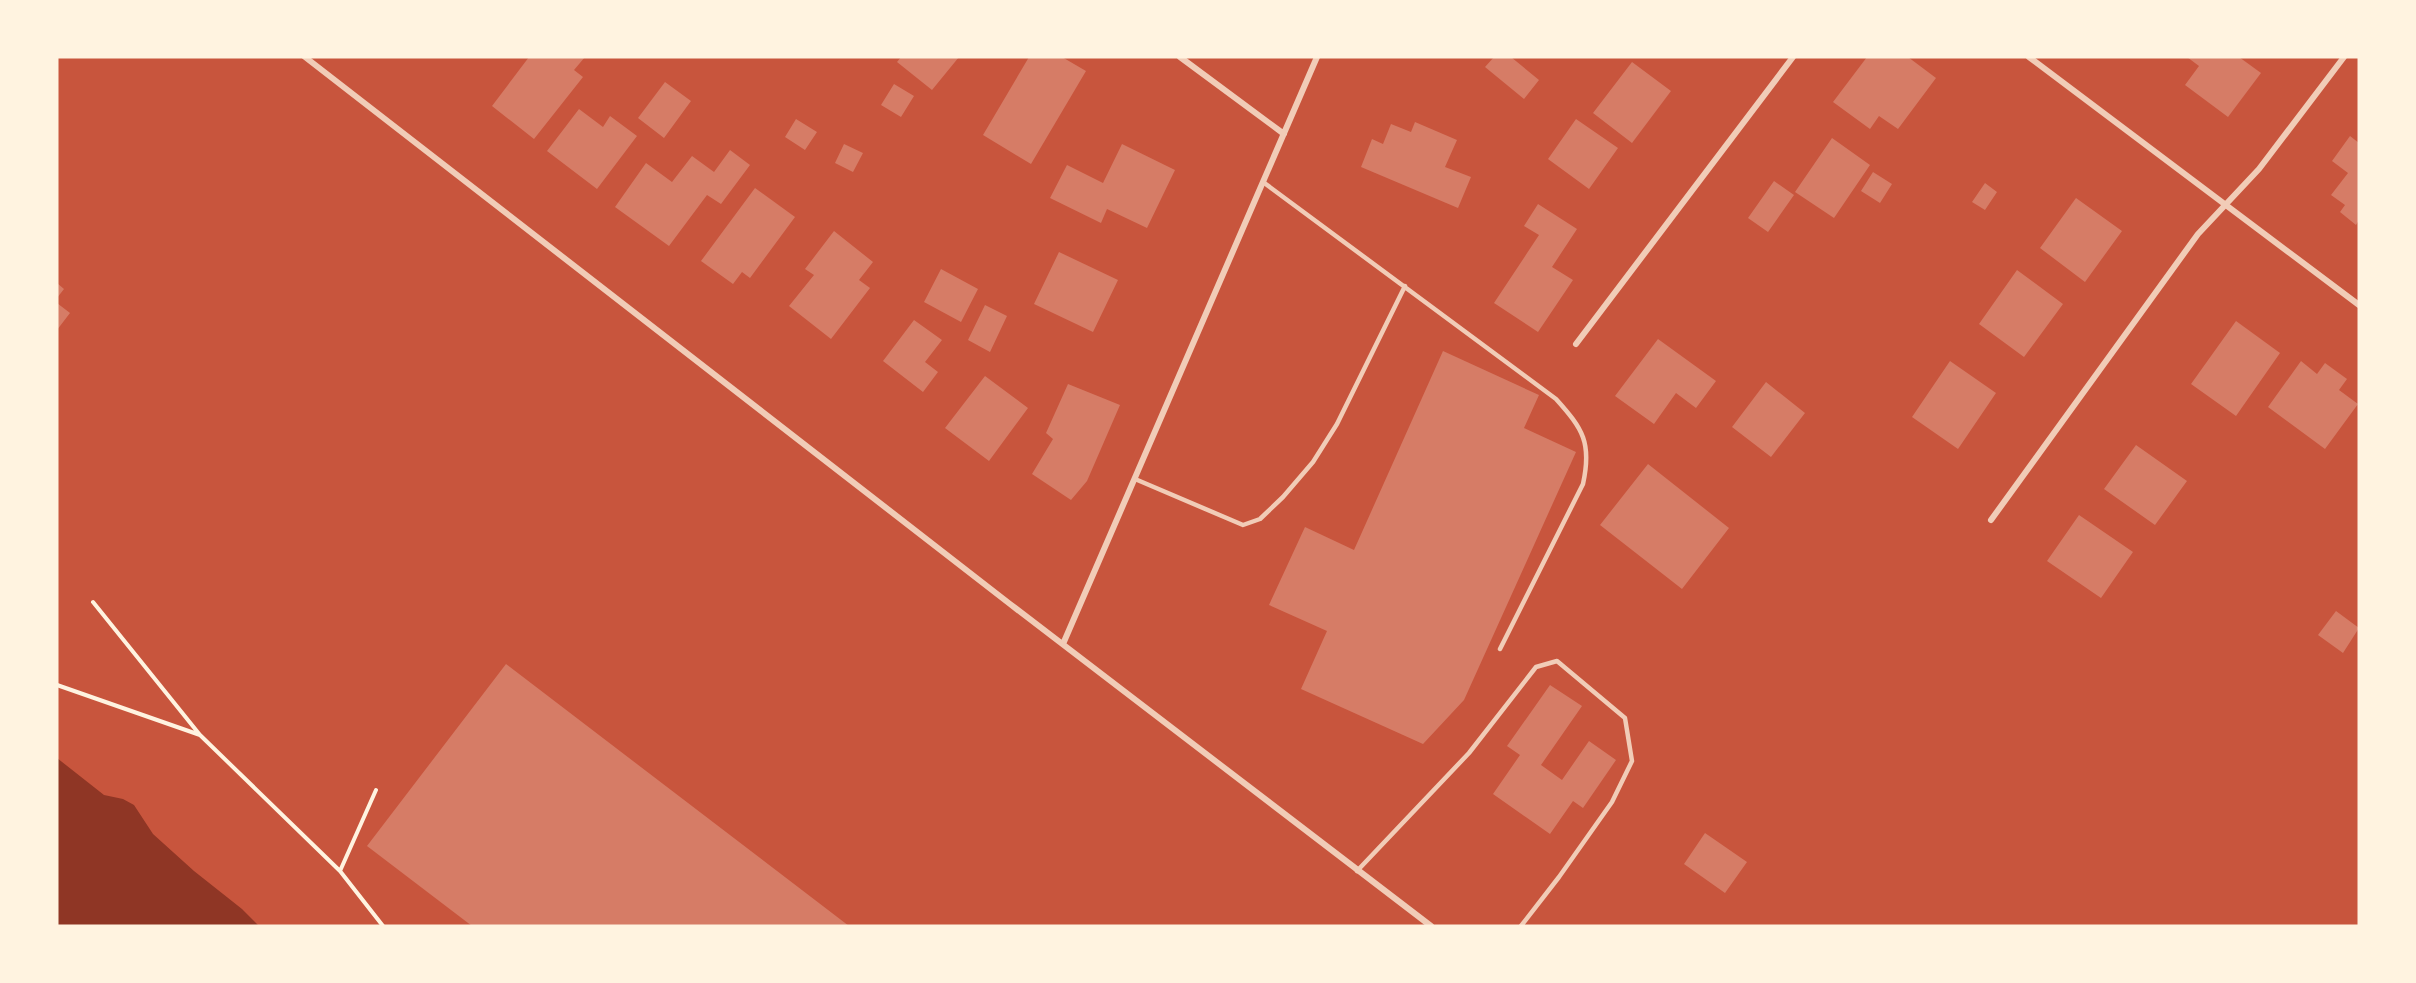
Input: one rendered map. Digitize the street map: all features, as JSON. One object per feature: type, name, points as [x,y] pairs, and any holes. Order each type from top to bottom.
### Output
[{"type":"street","points":[[305,57],[1431,926]]},
{"type":"street","points":[[1180,57],[1284,134]]},
{"type":"street","points":[[1063,644],[1317,57]]},
{"type":"street","points":[[1576,344],[1793,57]]},
{"type":"street","points":[[2029,57],[2359,305]]},
{"type":"street","points":[[1991,520],[2198,234],[2259,169],[2344,57]]},
{"type":"lane","points":[[1263,182],[1556,399],[1573,418],[1584,438],[1588,461],[1583,484],[1500,649]]},
{"type":"lane","points":[[1135,479],[1243,525],[1260,519],[1283,496],[1319,453],[1336,424],[1405,286]]},
{"type":"lane","points":[[1357,871],[1469,753],[1536,667],[1557,661],[1625,718],[1632,761],[1612,802],[1521,926]]},
{"type":"path","points":[[93,602],[200,735],[340,871],[383,926]]},
{"type":"path","points":[[57,685],[200,735]]},
{"type":"path","points":[[340,871],[375,790]]},
{"type":"shaded area","points":[[57,758],[104,795],[123,799],[134,805],[153,834],[259,926],[57,926]]},
{"type":"building","points":[[529,57],[585,57],[574,70],[583,77],[534,139],[492,106]]},
{"type":"building","points":[[901,57],[959,57],[932,90],[897,62]]},
{"type":"building","points":[[1029,57],[1062,57],[1086,71],[1031,164],[983,135]]},
{"type":"building","points":[[1494,57],[1511,57],[1539,80],[1524,99],[1485,67]]},
{"type":"building","points":[[1867,57],[1908,57],[1936,78],[1898,129],[1879,116],[1870,129],[1833,102]]},
{"type":"building","points":[[2187,57],[2239,57],[2261,73],[2228,117],[2185,85],[2199,66]]},
{"type":"building","points":[[1632,62],[1671,91],[1632,143],[1593,113]]},
{"type":"building","points":[[665,82],[691,101],[664,138],[638,118]]},
{"type":"building","points":[[894,84],[914,96],[901,117],[881,105]]},
{"type":"building","points":[[579,109],[603,127],[610,116],[637,136],[597,189],[547,151]]},
{"type":"building","points":[[796,119],[817,132],[805,150],[785,137]]},
{"type":"building","points":[[1576,119],[1618,148],[1589,189],[1548,159]]},
{"type":"building","points":[[1415,122],[1457,140],[1445,167],[1471,177],[1458,208],[1361,167],[1372,139],[1383,144],[1391,124],[1411,132]]},
{"type":"building","points":[[2350,136],[2359,143],[2359,220],[2356,225],[2340,212],[2345,205],[2331,195],[2348,173],[2332,161]]},
{"type":"building","points":[[1832,138],[1870,165],[1834,218],[1795,192]]},
{"type":"building","points":[[844,144],[863,153],[853,172],[835,163]]},
{"type":"building","points":[[1122,144],[1175,170],[1147,228],[1107,209],[1101,223],[1050,198],[1067,165],[1103,183]]},
{"type":"building","points":[[730,150],[750,165],[721,204],[707,195],[669,246],[615,207],[646,163],[672,182],[692,156],[714,172]]},
{"type":"building","points":[[1873,172],[1892,184],[1880,203],[1861,191]]},
{"type":"building","points":[[1774,181],[1794,195],[1768,232],[1748,218]]},
{"type":"building","points":[[1985,183],[1997,192],[1985,210],[1972,202]]},
{"type":"building","points":[[755,188],[795,217],[750,278],[742,272],[733,284],[701,261]]},
{"type":"building","points":[[2076,198],[2122,231],[2085,282],[2040,248]]},
{"type":"building","points":[[1538,204],[1577,229],[1552,267],[1573,280],[1538,332],[1494,303],[1539,235],[1524,226]]},
{"type":"building","points":[[834,231],[873,262],[859,280],[870,288],[831,339],[789,306],[814,275],[805,269]]},
{"type":"building","points":[[1059,252],[1118,280],[1093,332],[1034,304]]},
{"type":"building","points":[[941,269],[978,289],[961,322],[924,302]]},
{"type":"building","points":[[2017,270],[2063,304],[2024,357],[1979,324]]},
{"type":"building","points":[[57,283],[64,289],[57,298]]},
{"type":"building","points":[[57,303],[70,313],[57,330]]},
{"type":"building","points":[[985,305],[1007,316],[990,352],[968,340]]},
{"type":"building","points":[[914,320],[942,340],[925,362],[938,372],[923,392],[883,361]]},
{"type":"building","points":[[2236,321],[2280,353],[2236,416],[2191,384]]},
{"type":"building","points":[[1658,339],[1716,381],[1696,408],[1676,393],[1654,424],[1615,396]]},
{"type":"building","points":[[1443,351],[1539,395],[1524,428],[1576,452],[1464,700],[1423,744],[1301,689],[1327,631],[1269,605],[1305,527],[1354,550]]},
{"type":"building","points":[[1950,361],[1996,393],[1958,449],[1912,417]]},
{"type":"building","points":[[2301,361],[2317,374],[2325,363],[2347,379],[2339,390],[2358,404],[2325,449],[2268,407]]},
{"type":"building","points":[[985,376],[1028,408],[989,461],[945,428]]},
{"type":"building","points":[[1766,382],[1805,413],[1771,457],[1732,427]]},
{"type":"building","points":[[1068,384],[1120,405],[1087,481],[1071,500],[1032,474],[1053,439],[1046,433]]},
{"type":"building","points":[[2136,445],[2187,481],[2155,525],[2104,489]]},
{"type":"building","points":[[1648,464],[1729,528],[1682,589],[1600,525]]},
{"type":"building","points":[[2079,515],[2133,552],[2101,598],[2047,561]]},
{"type":"building","points":[[2336,611],[2359,628],[2343,653],[2318,635]]},
{"type":"building","points":[[506,664],[849,926],[472,926],[367,846]]},
{"type":"building","points":[[1550,685],[1582,706],[1541,765],[1562,780],[1589,741],[1616,760],[1583,808],[1573,801],[1550,834],[1493,794],[1520,755],[1507,746]]},
{"type":"building","points":[[1705,833],[1747,862],[1725,893],[1684,864]]}]
